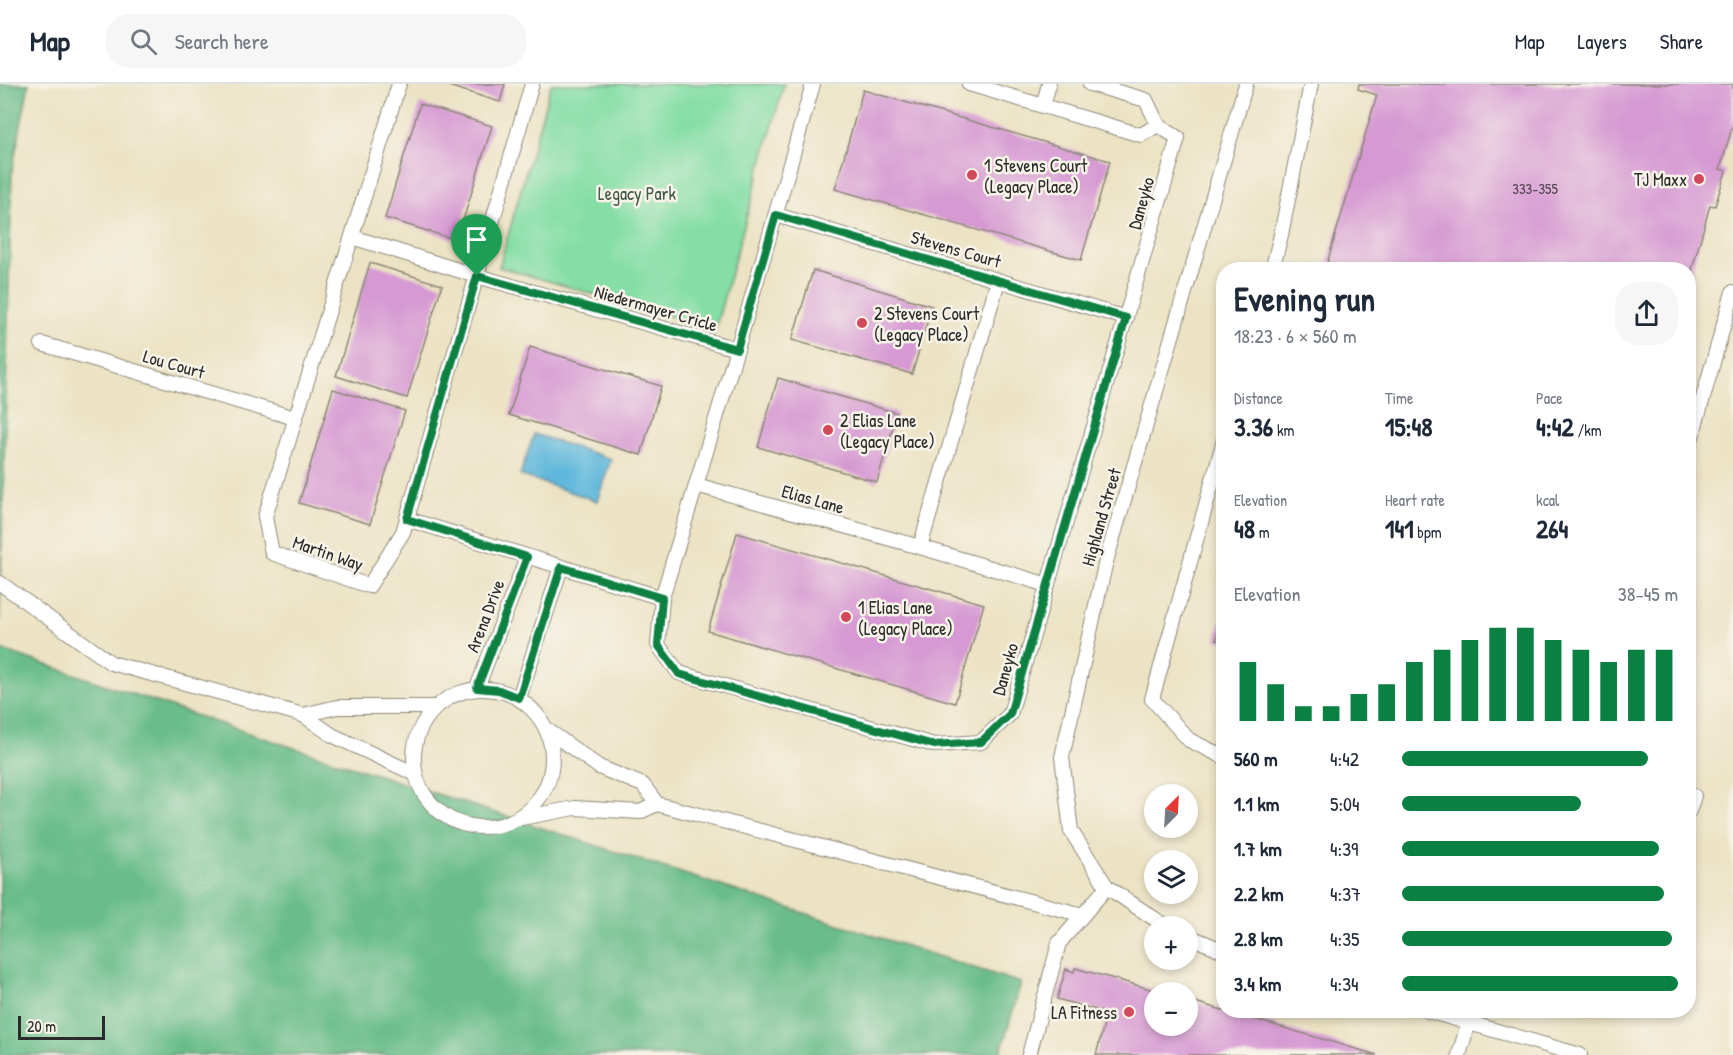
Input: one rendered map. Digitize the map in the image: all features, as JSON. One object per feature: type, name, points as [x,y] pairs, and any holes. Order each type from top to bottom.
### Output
[{"type":"lane","name":"Martin Way","points":[[399,84],[265,517],[272,554],[369,586],[403,532],[532,84]]},
{"type":"lane","points":[[737,349],[813,84]]},
{"type":"lane","points":[[969,84],[1142,135],[1158,125],[1146,100],[1090,84]]},
{"type":"lane","points":[[1043,106],[1049,84]]},
{"type":"lane","name":"Highland Street","points":[[1150,916],[1107,887],[1071,831],[1062,757],[1105,565],[1246,84]]},
{"type":"lane","points":[[1274,262],[1311,84]]},
{"type":"lane","name":"Daneyko","points":[[662,598],[658,645],[679,674],[934,745],[981,742],[1010,714],[1178,138],[1158,125]]},
{"type":"lane","name":"Stevens Court","points":[[776,215],[1126,318]]},
{"type":"lane","name":"Niedermayer Cricle","points":[[352,237],[477,276],[737,349],[662,598]]},
{"type":"lane","points":[[920,547],[998,280]]},
{"type":"lane","points":[[1696,422],[1733,292]]},
{"type":"lane","name":"Lou Court","points":[[42,344],[295,418]]},
{"type":"lane","points":[[1216,469],[1152,699],[1189,740],[1216,754]]},
{"type":"lane","name":"Elias Lane","points":[[696,485],[1048,585]]},
{"type":"lane","points":[[407,519],[662,598]]},
{"type":"lane","name":"Arena Drive","points":[[477,688],[527,557]]},
{"type":"lane","points":[[519,698],[561,567]]},
{"type":"lane","points":[[0,583],[111,663],[303,715],[332,735],[415,774]]},
{"type":"lane","points":[[519,818],[535,805],[546,788],[552,769],[552,748],[546,729],[535,712],[519,698],[499,690],[477,688],[454,694],[435,707],[423,722],[416,738],[413,756],[415,774],[423,795],[437,811],[456,822],[477,828],[499,826],[519,818],[575,808],[640,812],[657,804]]},
{"type":"lane","points":[[303,715],[337,707],[435,707]]},
{"type":"lane","points":[[546,729],[599,767],[643,786],[657,804],[1083,915]]},
{"type":"lane","points":[[1029,1055],[1059,943],[1107,887]]},
{"type":"lane","points":[[1198,940],[1216,948]]},
{"type":"lane","points":[[1459,1055],[1470,1018]]},
{"type":"lane","points":[[1473,1018],[1580,1055]]},
{"type":"green space","points":[[0,84],[29,84],[12,171],[0,620]]},
{"type":"green space","name":"Legacy Park","points":[[551,84],[784,84],[715,329],[499,267]]},
{"type":"green space","points":[[0,649],[230,727],[1021,983],[1000,1055],[0,1055]]},
{"type":"water","points":[[534,434],[611,459],[597,501],[520,475]]},
{"type":"building","points":[[442,84],[505,84],[500,102]]},
{"type":"building","points":[[1359,84],[1733,84],[1733,124],[1720,169],[1726,171],[1715,206],[1710,205],[1694,262],[1327,262],[1377,95],[1358,89]]},
{"type":"building","name":"1 Stevens Court (Legacy Place)","points":[[863,90],[1110,161],[1081,260],[835,189]]},
{"type":"building","points":[[420,104],[492,126],[457,240],[385,218]]},
{"type":"building","points":[[370,263],[442,285],[407,398],[336,376]]},
{"type":"building","name":"2 Stevens Court (Legacy Place)","points":[[813,270],[932,306],[912,374],[792,340]]},
{"type":"building","points":[[530,347],[661,386],[641,455],[509,415]]},
{"type":"building","name":"2 Elias Lane (Legacy Place)","points":[[778,378],[897,413],[877,482],[758,447]]},
{"type":"building","points":[[333,389],[405,411],[370,524],[299,503]]},
{"type":"building","name":"1 Elias Lane (Legacy Place)","points":[[737,533],[984,604],[955,703],[708,631]]},
{"type":"building","name":"LA Fitness","points":[[1075,968],[1144,987],[1144,1036],[1198,1036],[1198,1003],[1216,1008],[1216,1018],[1250,1018],[1377,1055],[1096,1055],[1107,1013],[1057,999],[1066,969],[1074,972]]},
{"type":"place","name":"1 Stevens Court (Legacy Place)","points":[[972,175]]},
{"type":"place","name":"TJ Maxx","points":[[1699,179]]},
{"type":"place","name":"2 Stevens Court (Legacy Place)","points":[[862,323]]},
{"type":"place","name":"2 Elias Lane (Legacy Place)","points":[[828,430]]},
{"type":"place","name":"1 Elias Lane (Legacy Place)","points":[[846,617]]},
{"type":"place","name":"LA Fitness","points":[[1129,1012]]},
{"type":"route","points":[[776,215],[1126,318],[1010,714],[981,742],[934,745],[679,674],[658,645],[662,598],[561,567],[519,698],[499,690],[477,688],[527,557],[407,519],[477,276],[737,349],[776,215]]}]
